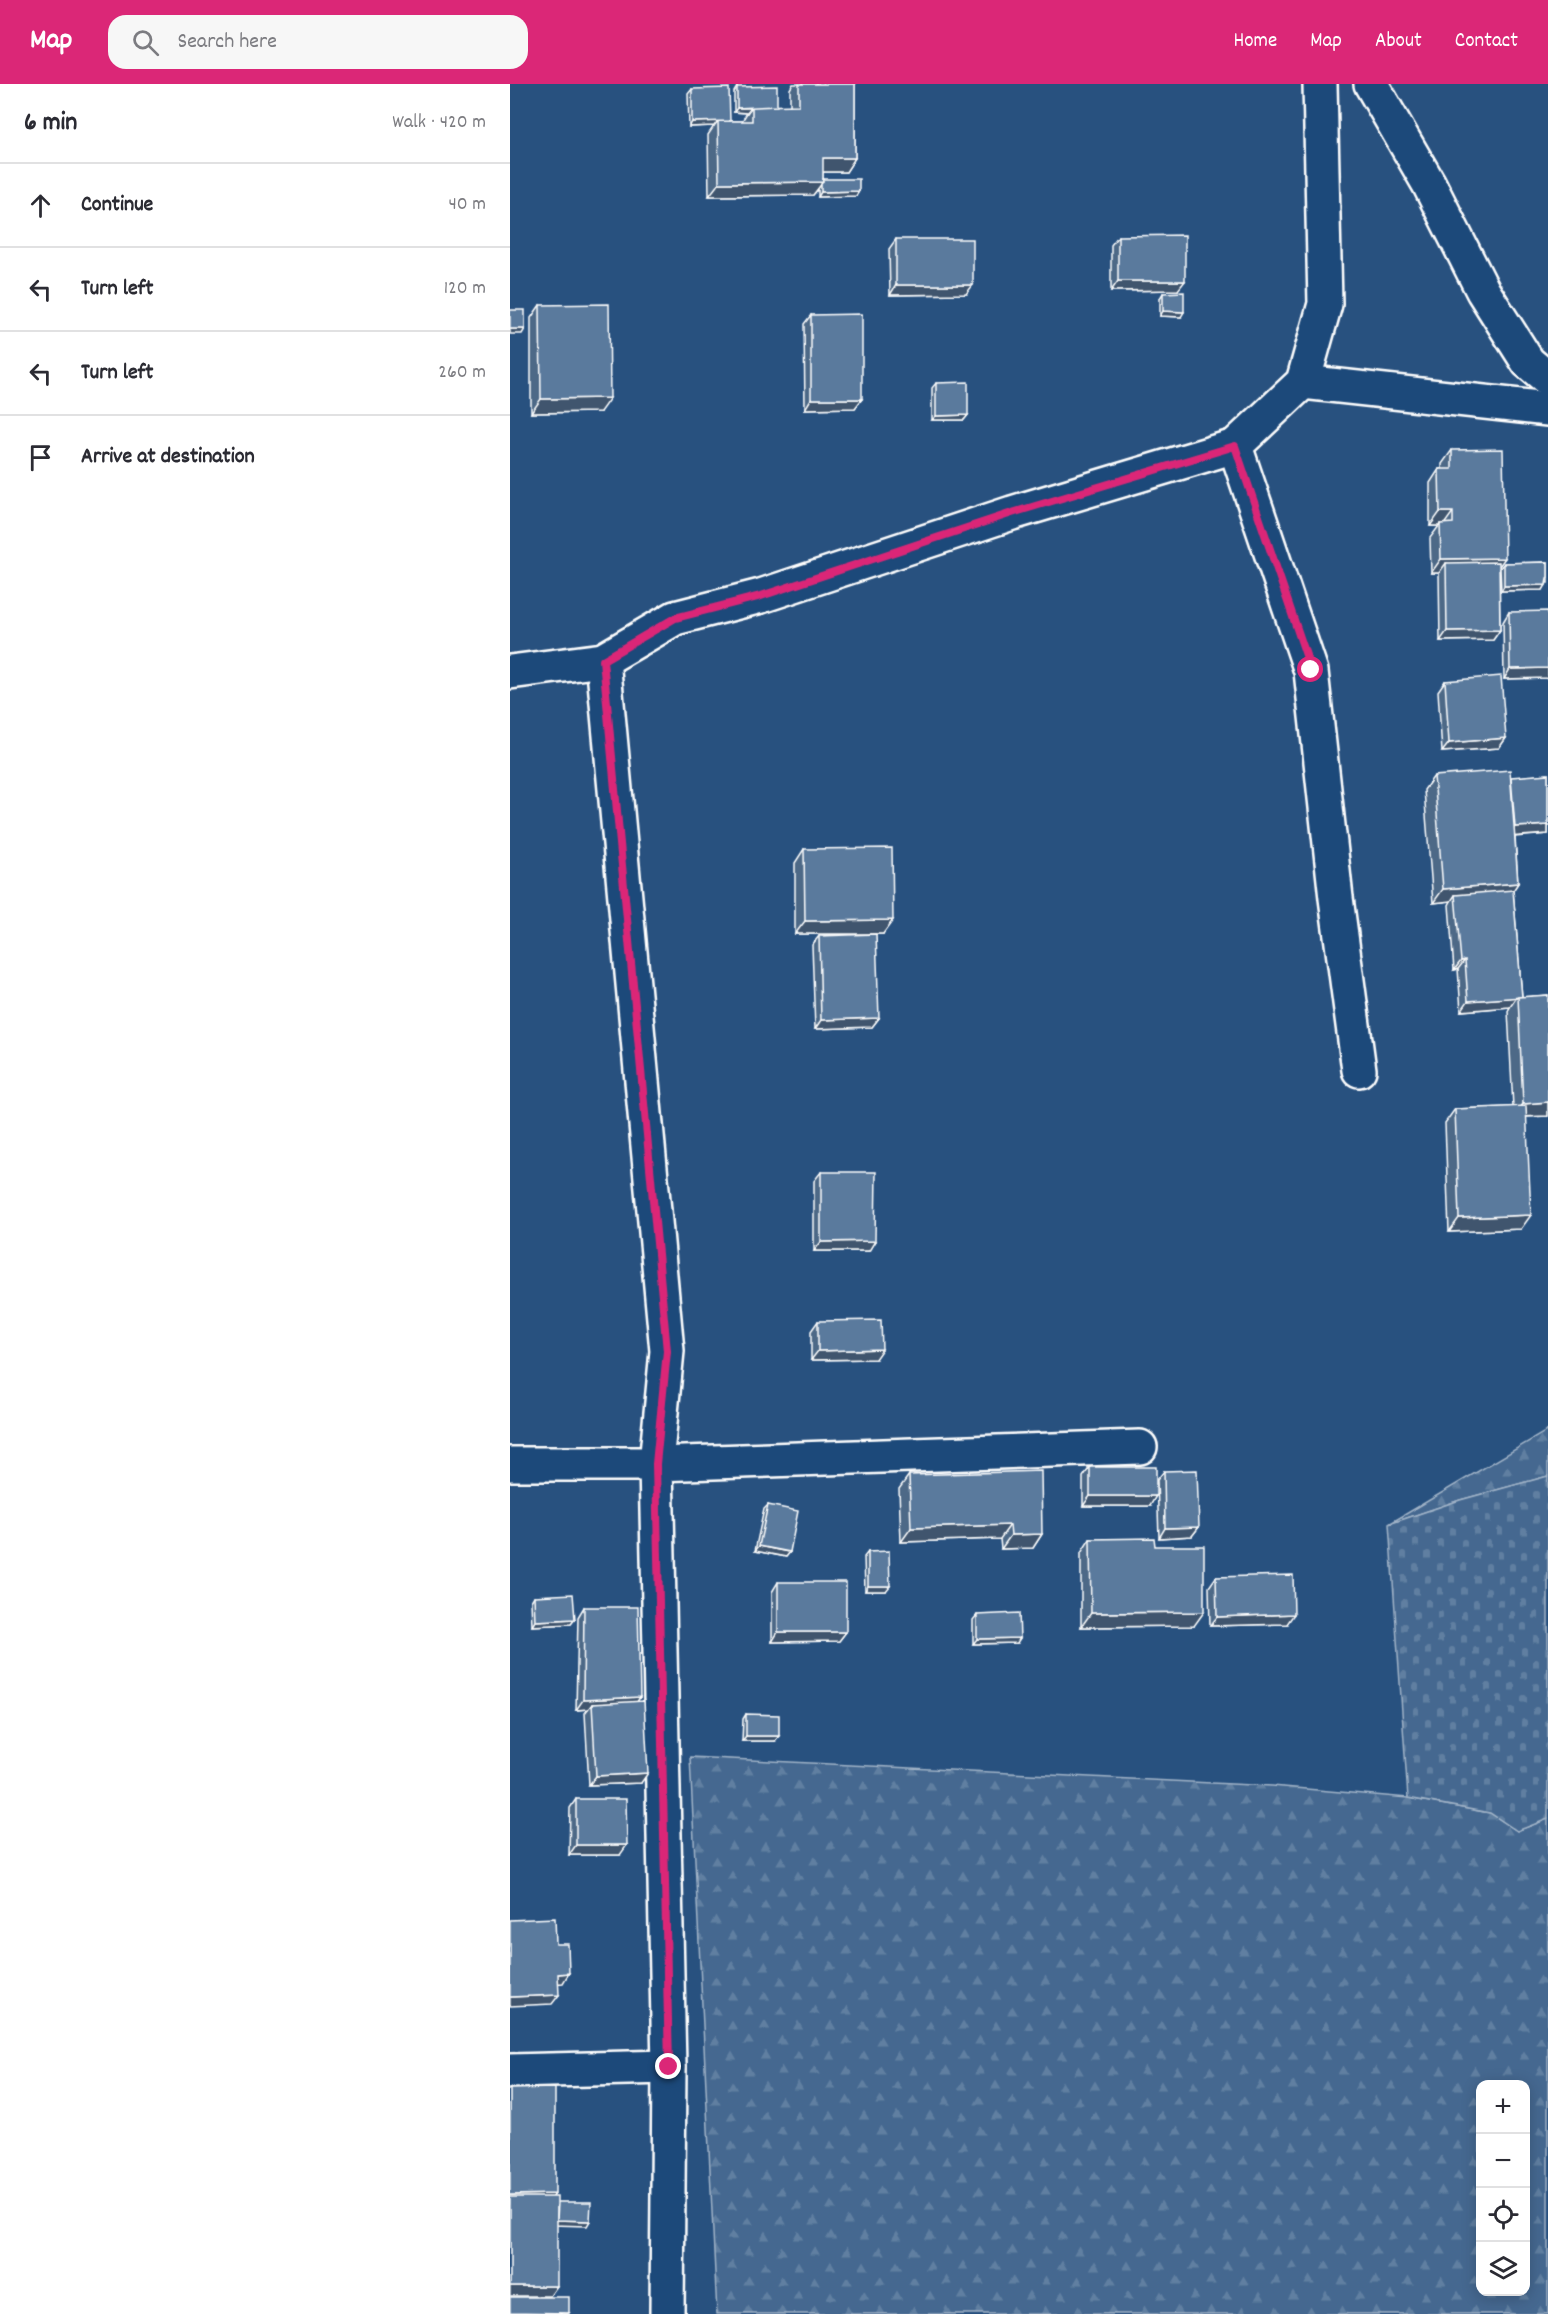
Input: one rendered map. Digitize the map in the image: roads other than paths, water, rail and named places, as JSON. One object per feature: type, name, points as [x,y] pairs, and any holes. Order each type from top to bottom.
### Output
[{"type":"street","points":[[510,672],[603,660],[675,618],[761,596],[1012,513],[1235,446],[1303,382],[1325,304],[1320,84]]},
{"type":"street","points":[[1371,84],[1429,184],[1483,291],[1528,362],[1548,379]]},
{"type":"street","points":[[1303,382],[1548,409]]},
{"type":"street","points":[[1235,446],[1311,670],[1336,898],[1359,1070]]},
{"type":"street","points":[[603,660],[667,1351],[656,1464],[669,2067],[667,2314]]},
{"type":"street","points":[[510,1464],[656,1464],[1140,1447]]},
{"type":"street","points":[[510,2071],[669,2067]]}]
